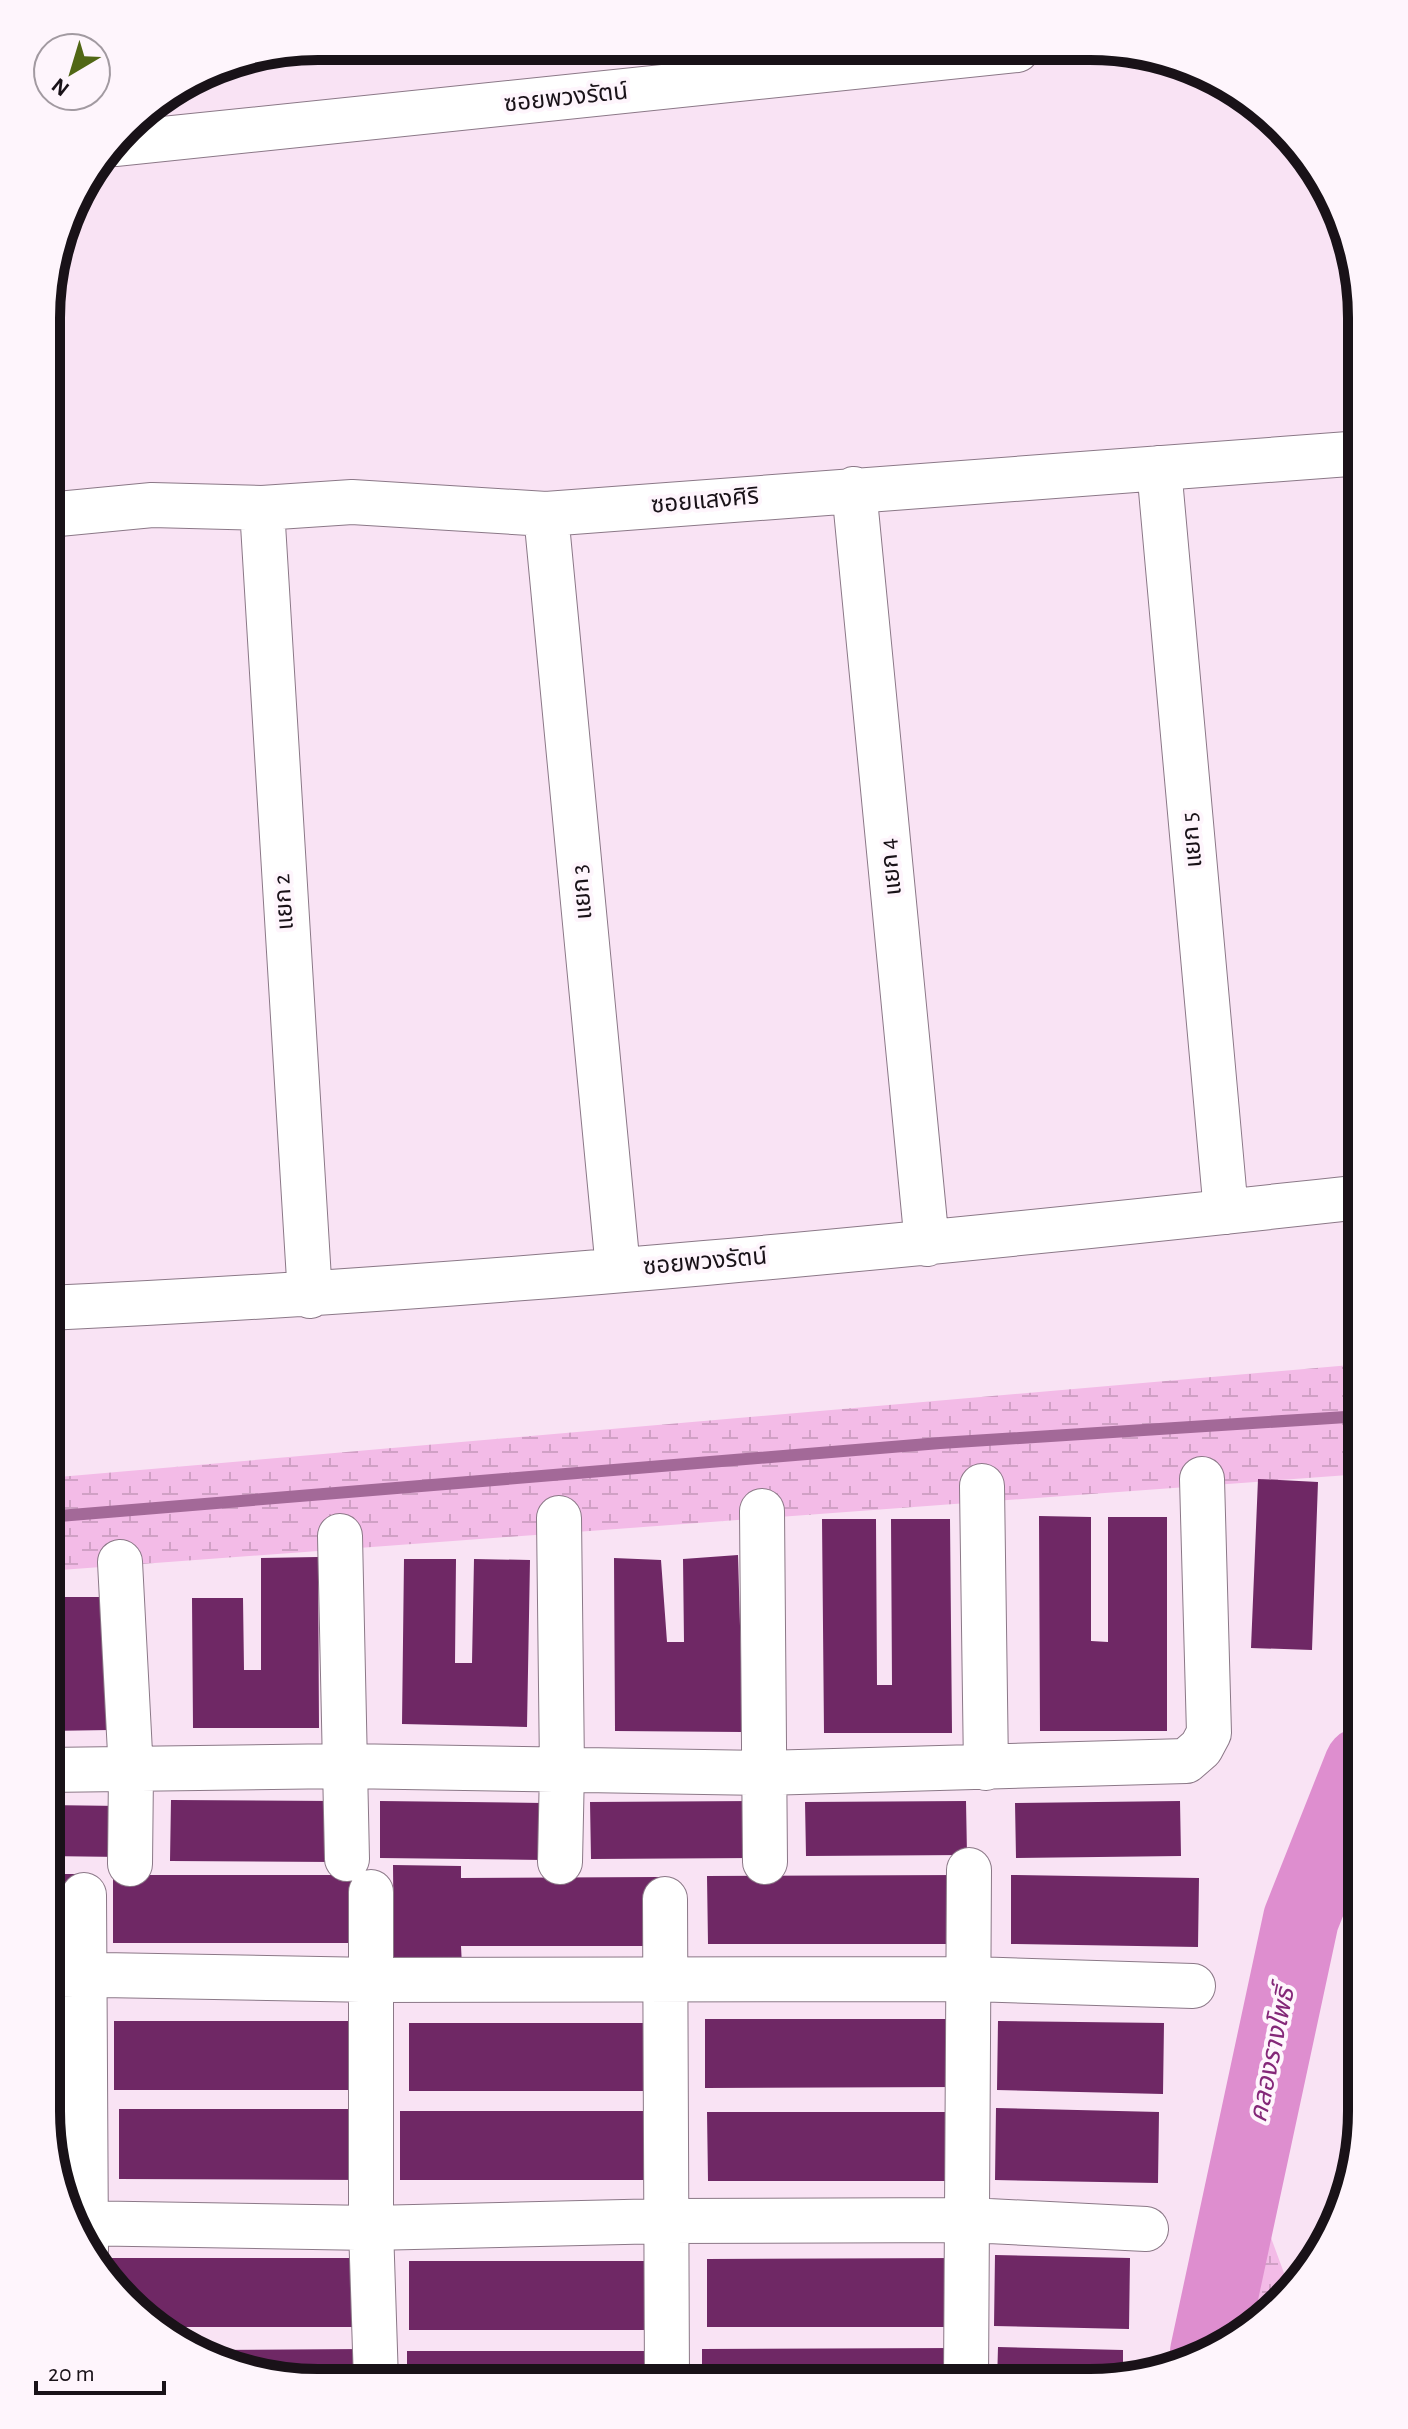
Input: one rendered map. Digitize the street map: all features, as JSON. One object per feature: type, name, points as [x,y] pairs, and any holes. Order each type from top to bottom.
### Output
[{"type":"street","name":"ซอยพวงรัตน์","points":[[130,142],[919,60]]},
{"type":"street","name":"ซอยแสงศิริ","points":[[60,514],[152,505],[262,508],[352,502],[546,514],[1348,454]]},
{"type":"street","name":"แยก 5","points":[[1159,468],[1226,1212]]},
{"type":"street","name":"แยก 4","points":[[854,489],[927,1244]]},
{"type":"street","name":"แยก 2","points":[[262,508],[279,827],[310,1296]]},
{"type":"street","name":"แยก 3","points":[[546,514],[618,1269]]},
{"type":"street","name":"ซอยพวงรัตน์","points":[[60,1307],[310,1296],[927,1244],[1348,1199]]},
{"type":"street","points":[[60,1770],[131,1772],[344,1766],[764,1773],[1186,1761],[1201,1748],[1209,1733],[1202,1479]]},
{"type":"street","points":[[982,1486],[986,1768]]},
{"type":"street","points":[[762,1511],[765,1862]]},
{"type":"street","points":[[559,1518],[560,1862]]},
{"type":"street","points":[[340,1536],[344,1766],[373,1980],[371,2228],[376,2369]]},
{"type":"street","points":[[120,1562],[131,1772],[130,1864]]},
{"type":"street","points":[[966,2369],[971,1979],[969,1870]]},
{"type":"street","points":[[79,2209],[64,1974],[84,1895]]},
{"type":"street","points":[[665,1899],[667,2369]]},
{"type":"street","points":[[64,1974],[373,1980],[667,1977],[971,1979],[1193,1986]]},
{"type":"street","points":[[91,2232],[666,2221],[969,2220],[1146,2229]]},
{"type":"green space","points":[[1347,1365],[1347,1475],[60,1570],[60,1477]]},
{"type":"green space","points":[[1263,2216],[1286,2278],[1239,2321]]},
{"type":"building","points":[[1258,1479],[1318,1482],[1312,1650],[1251,1648]]},
{"type":"building","points":[[1039,1516],[1091,1517],[1091,1641],[1108,1642],[1108,1517],[1167,1517],[1167,1731],[1040,1731]]},
{"type":"building","points":[[822,1519],[876,1519],[877,1685],[892,1685],[891,1519],[950,1519],[952,1733],[824,1733]]},
{"type":"building","points":[[738,1555],[743,1732],[615,1731],[614,1558],[661,1560],[667,1642],[684,1642],[683,1559]]},
{"type":"building","points":[[318,1557],[319,1728],[193,1728],[192,1598],[243,1598],[244,1670],[261,1670],[261,1558]]},
{"type":"building","points":[[404,1559],[456,1559],[455,1663],[472,1663],[474,1559],[530,1560],[527,1727],[402,1724]]},
{"type":"building","points":[[60,1597],[109,1597],[110,1730],[60,1731]]},
{"type":"building","points":[[171,1800],[333,1801],[333,1862],[170,1861]]},
{"type":"building","points":[[380,1801],[543,1803],[543,1860],[380,1858]]},
{"type":"building","points":[[754,1801],[754,1858],[591,1859],[590,1802]]},
{"type":"building","points":[[966,1801],[967,1855],[806,1856],[805,1802]]},
{"type":"building","points":[[1180,1801],[1181,1856],[1016,1858],[1015,1803]]},
{"type":"building","points":[[60,1805],[121,1806],[121,1857],[60,1856]]},
{"type":"building","points":[[393,1865],[461,1866],[461,1878],[660,1877],[661,1946],[461,1946],[462,1966],[394,1967]]},
{"type":"building","points":[[60,1874],[77,1874],[77,1943],[60,1943]]},
{"type":"building","points":[[113,1875],[368,1875],[368,1943],[113,1943]]},
{"type":"building","points":[[962,1875],[962,1944],[708,1944],[707,1876]]},
{"type":"building","points":[[1011,1875],[1199,1878],[1198,1947],[1011,1944]]},
{"type":"building","points":[[60,2018],[79,2018],[79,2088],[60,2088]]},
{"type":"building","points":[[705,2019],[959,2019],[959,2087],[705,2088]]},
{"type":"building","points":[[114,2021],[368,2021],[369,2090],[114,2090]]},
{"type":"building","points":[[998,2021],[1164,2023],[1163,2094],[997,2090]]},
{"type":"building","points":[[409,2023],[663,2023],[663,2091],[409,2091]]},
{"type":"building","points":[[996,2108],[1159,2112],[1158,2183],[995,2180]]},
{"type":"building","points":[[119,2109],[367,2109],[367,2180],[119,2179]]},
{"type":"building","points":[[400,2111],[654,2111],[655,2180],[400,2180]]},
{"type":"building","points":[[80,2112],[81,2181],[70,2181],[65,2162],[60,2113]]},
{"type":"building","points":[[707,2112],[962,2112],[963,2181],[708,2181]]},
{"type":"building","points":[[995,2255],[1130,2258],[1129,2329],[994,2326]]},
{"type":"building","points":[[109,2258],[363,2258],[364,2327],[178,2327],[135,2294]]},
{"type":"building","points":[[962,2258],[962,2327],[707,2327],[707,2259]]},
{"type":"building","points":[[409,2261],[663,2261],[663,2330],[409,2330]]},
{"type":"building","points":[[998,2347],[1123,2350],[1123,2366],[997,2369]]},
{"type":"building","points":[[957,2348],[957,2369],[702,2369],[702,2349]]},
{"type":"building","points":[[366,2349],[366,2369],[284,2367],[222,2350]]},
{"type":"building","points":[[407,2351],[661,2351],[661,2369],[407,2369]]},
{"type":"waterway","points":[[60,1516],[940,1443],[1347,1417]]},
{"type":"waterway","name":"คลองรางโพธิ์","points":[[1211,2338],[1301,1919],[1347,1802]]}]
